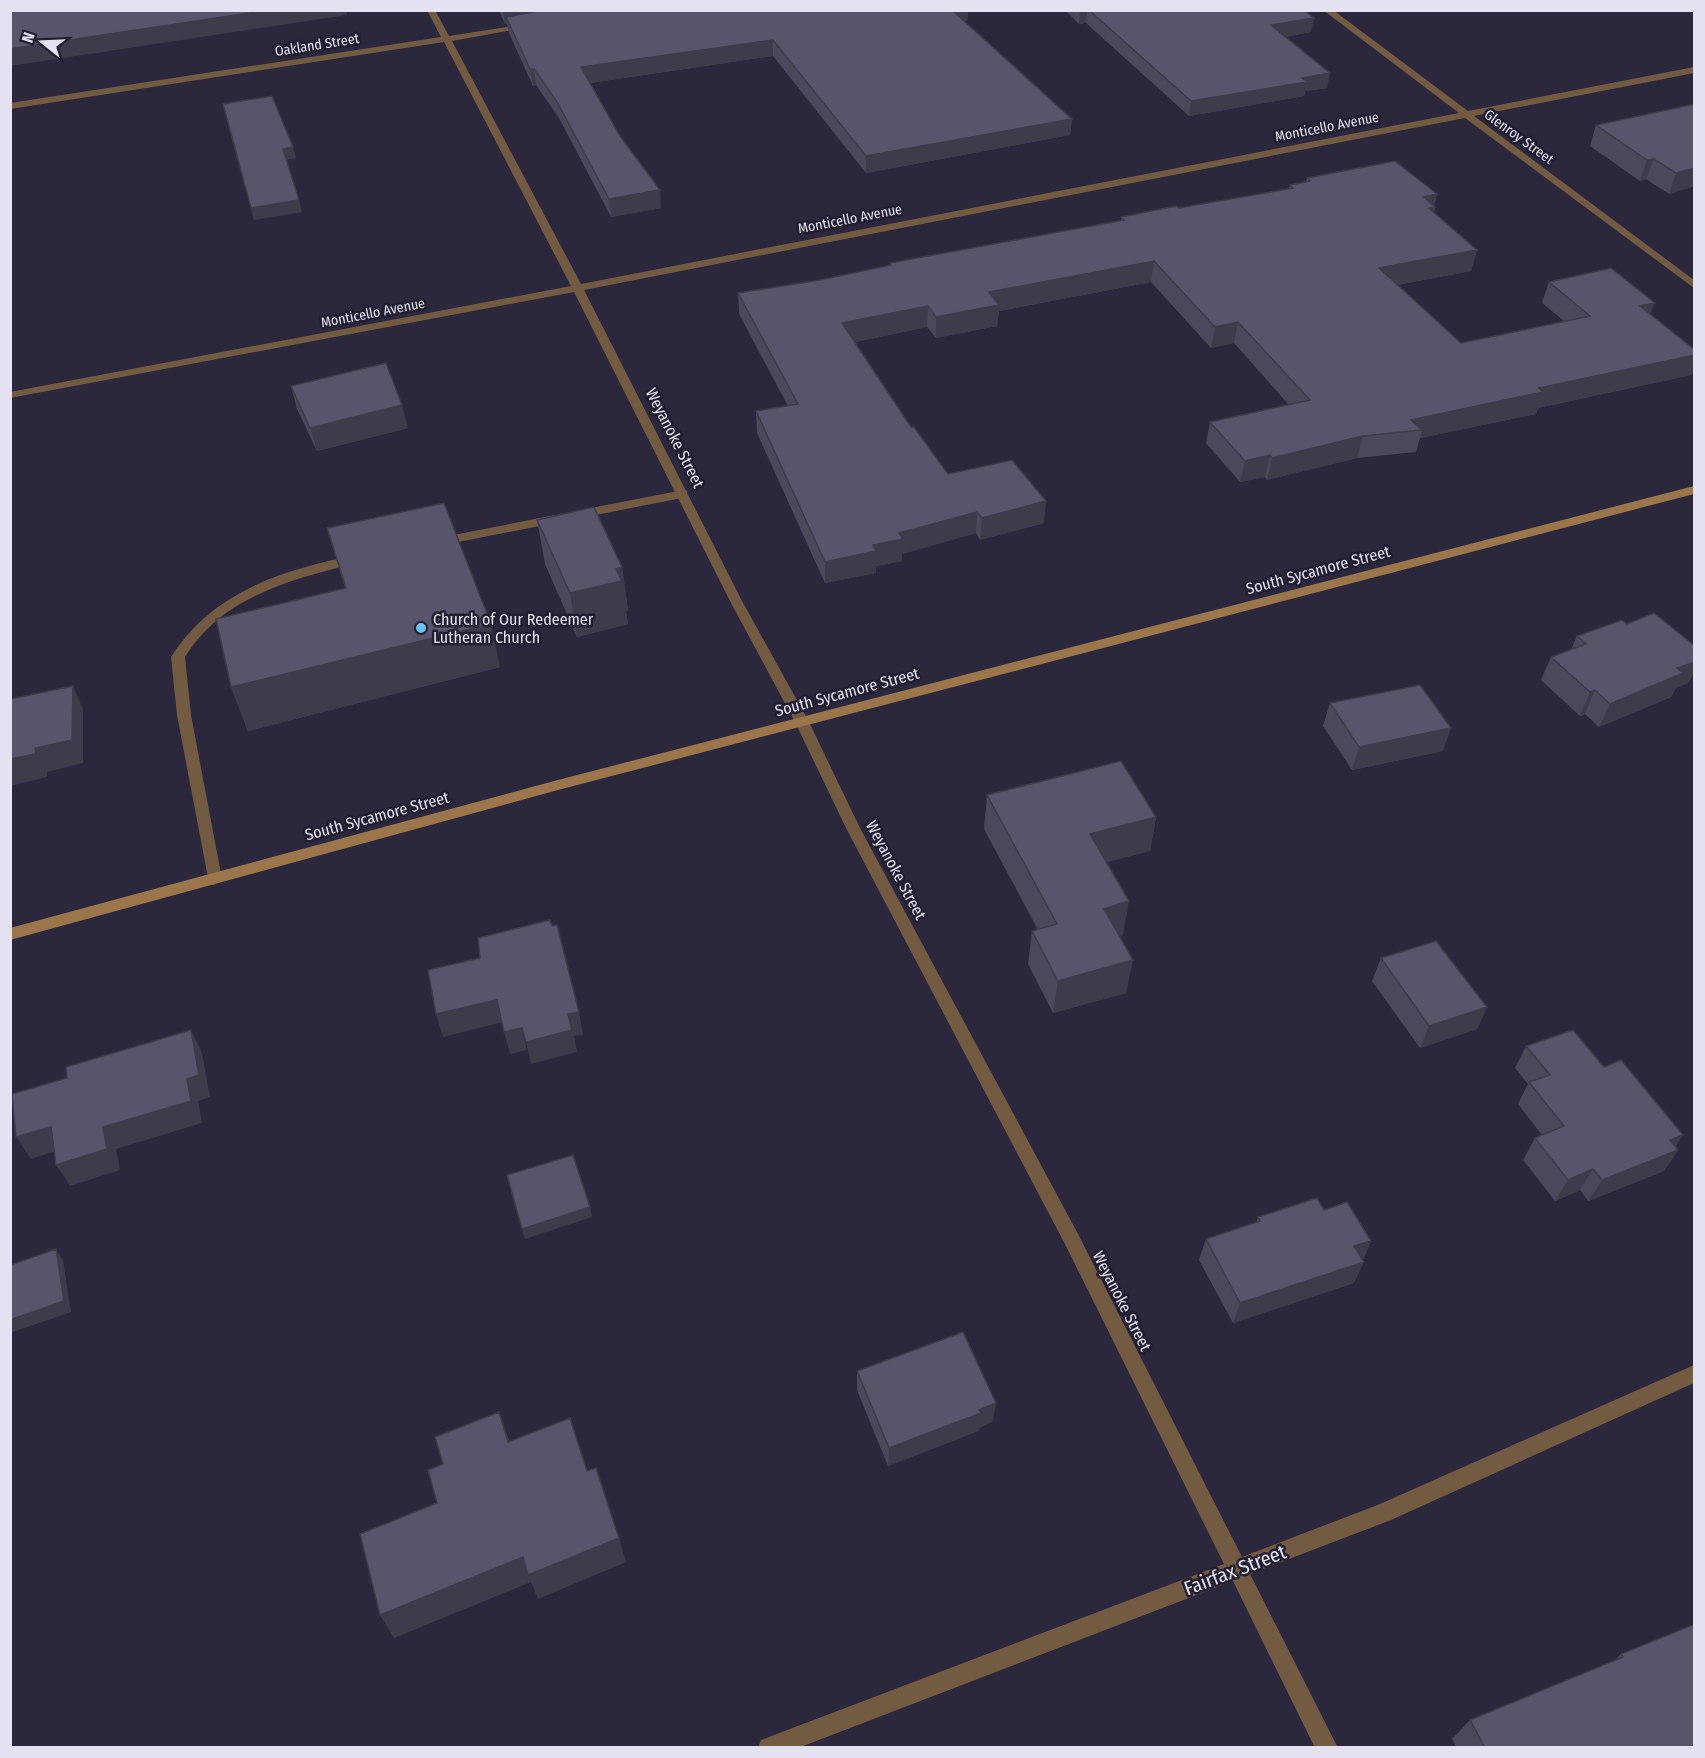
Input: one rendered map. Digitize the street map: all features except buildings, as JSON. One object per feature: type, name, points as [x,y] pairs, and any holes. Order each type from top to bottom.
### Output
[{"type":"main road","name":"South Sycamore Street","points":[[10,934],[558,785],[1695,490]]},
{"type":"street","name":"Weyanoke Street","points":[[431,10],[802,723],[853,828],[1072,1240],[1328,1748]]},
{"type":"street","name":"Glenroy Street","points":[[1327,10],[1695,285]]},
{"type":"street","name":"Oakland Street","points":[[10,106],[540,25]]},
{"type":"street","name":"Monticello Avenue","points":[[10,395],[576,288],[1695,70]]},
{"type":"street","points":[[420,546],[683,494]]},
{"type":"street","points":[[214,879],[184,715],[178,657],[196,631],[225,607],[290,574],[375,555]]},
{"type":"street","name":"Fairfax Street","points":[[768,1748],[1384,1513],[1695,1374]]},
{"type":"place","name":"Church of Our Redeemer Lutheran Church","points":[[421,628]]}]
